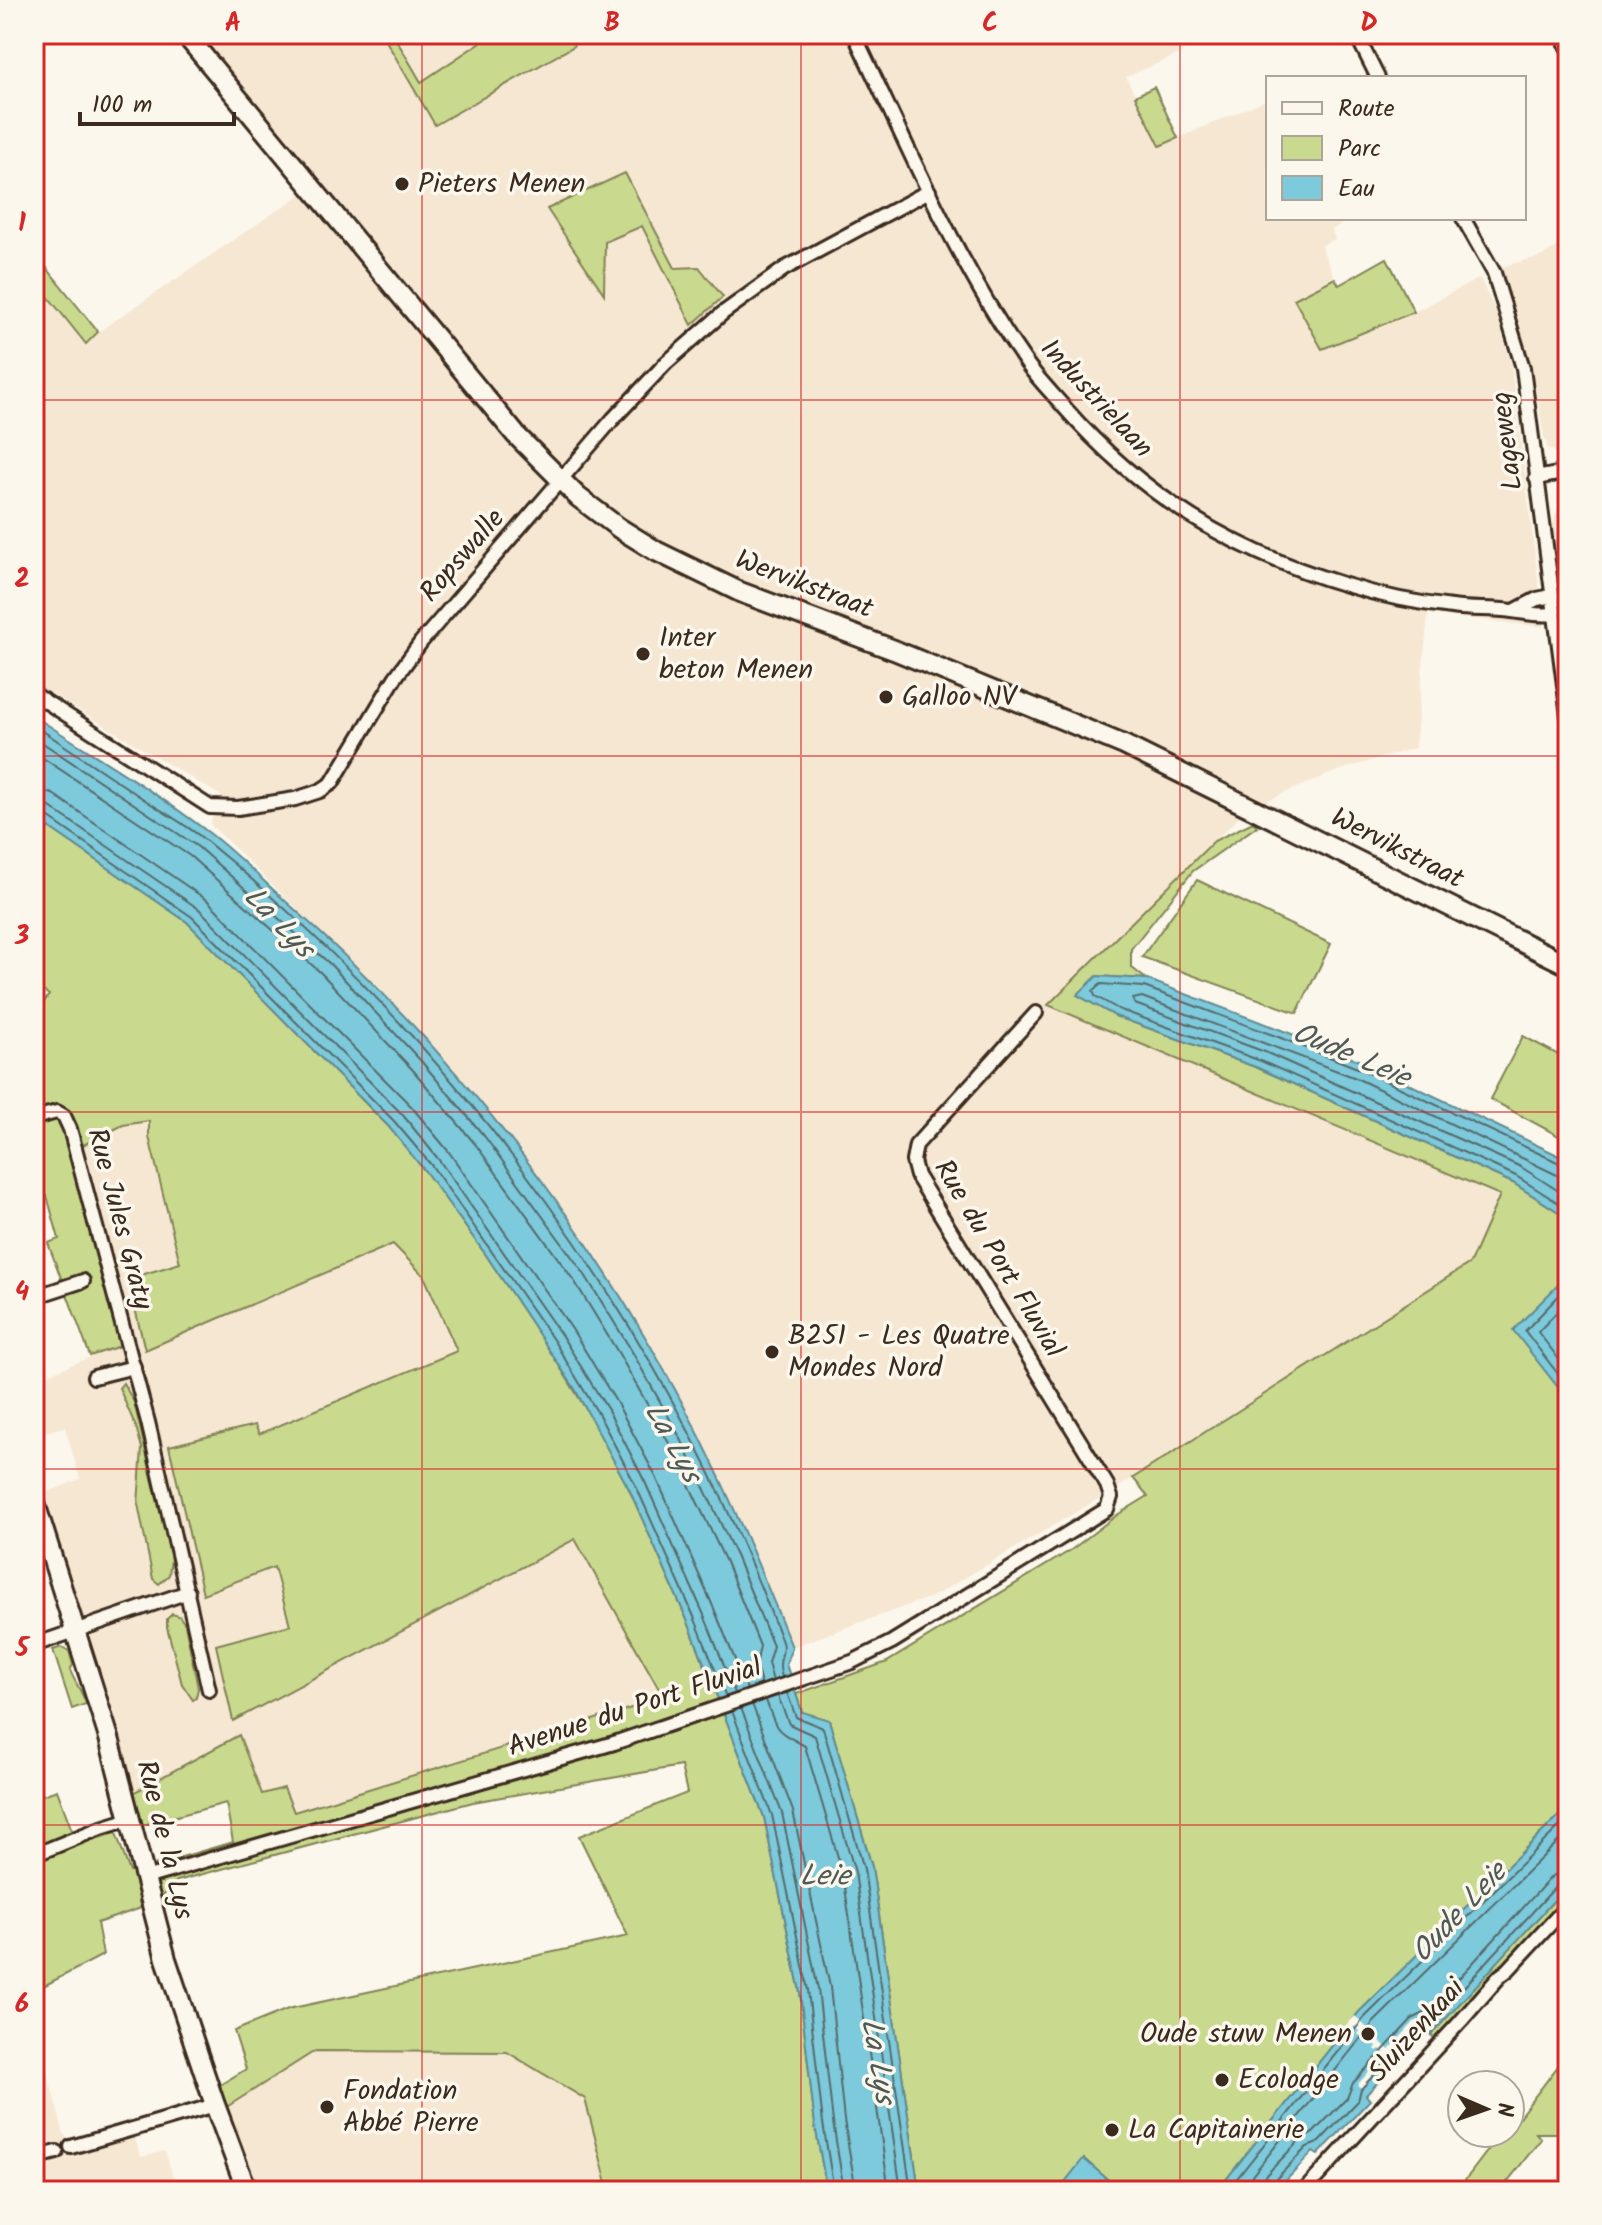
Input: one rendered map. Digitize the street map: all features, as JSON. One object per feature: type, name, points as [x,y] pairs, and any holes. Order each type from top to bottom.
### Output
[{"type":"street","name":"Wervikstraat","points":[[185,34],[516,435],[578,497],[619,528],[694,571],[740,592],[894,650],[1124,745],[1568,965]]},
{"type":"street","name":"Industrielaan","points":[[854,34],[929,191],[985,298],[1026,363],[1094,441],[1154,493],[1203,525],[1255,553],[1317,577],[1416,603],[1530,615],[1554,614]]},
{"type":"street","points":[[1356,34],[1377,76]]},
{"type":"street","points":[[1563,34],[1567,47]]},
{"type":"street","name":"Ropswalle","points":[[34,694],[210,807],[238,808],[295,799],[320,791],[341,772],[395,678],[421,642],[613,419],[666,363],[723,313],[784,269],[929,191]]},
{"type":"street","name":"Lageweg","points":[[1464,220],[1490,264],[1523,368],[1568,716]]},
{"type":"street","points":[[1536,478],[1568,472]]},
{"type":"street","name":"Industrielaan","points":[[1514,611],[1530,602],[1552,596]]},
{"type":"street","name":"Rue du Port Fluvial","points":[[1036,1013],[916,1145],[913,1165],[1107,1485],[1111,1497],[1107,1509]]},
{"type":"street","name":"Rue Jules Graty","points":[[34,1118],[57,1112],[65,1118],[70,1129],[134,1367],[209,1690]]},
{"type":"street","points":[[34,1297],[83,1281]]},
{"type":"street","points":[[94,1377],[134,1367]]},
{"type":"street","name":"Rue de la Lys","points":[[34,1500],[38,1525],[109,1738],[166,1959],[247,2191]]},
{"type":"street","name":"Avenue du Port Fluvial","points":[[145,1878],[544,1764],[702,1715],[832,1669],[892,1642],[1107,1509]]},
{"type":"street","points":[[34,1645],[188,1592]]},
{"type":"street","points":[[34,1855],[130,1819]]},
{"type":"street","name":"Sluizenkaai","points":[[1304,2191],[1568,1905]]},
{"type":"street","points":[[71,2147],[215,2105]]},
{"type":"street","points":[[34,2158],[57,2152]]},
{"type":"street","points":[[1564,2191],[1568,2185]]},
{"type":"shaded area","points":[[196,34],[1172,34],[1182,53],[1126,77],[1160,146],[1266,100],[1266,220],[1345,222],[1332,230],[1335,239],[1321,246],[1335,278],[1294,299],[1322,349],[1414,312],[1480,278],[1497,315],[1511,364],[1544,627],[1428,614],[1415,748],[1340,770],[1241,815],[1048,1005],[1501,1195],[1470,1263],[1156,1465],[934,1596],[792,1647],[763,1573],[697,1431],[600,1266],[499,1126],[401,1011],[210,824],[221,796],[34,683],[34,279],[86,344],[98,332],[316,184]]},
{"type":"shaded area","points":[[1568,241],[1568,454],[1559,454],[1548,448],[1532,369],[1513,306],[1496,268],[1542,256]]},
{"type":"shaded area","points":[[1568,494],[1568,649],[1552,529],[1555,515]]},
{"type":"shaded area","points":[[150,1121],[149,1137],[180,1263],[191,1330],[394,1244],[424,1276],[457,1351],[259,1434],[255,1425],[203,1594],[274,1567],[290,1625],[216,1645],[233,1720],[575,1539],[664,1698],[293,1812],[284,1788],[262,1794],[131,1794],[39,1496],[80,1479],[65,1427],[34,1435],[34,1380],[123,1344],[71,1151],[123,1125]]},
{"type":"shaded area","points":[[34,2023],[63,2131],[73,2151],[134,2135],[141,2157],[165,2151],[173,2177],[170,2183],[172,2191],[34,2191]]},
{"type":"shaded area","points":[[315,2051],[507,2052],[585,2099],[609,2191],[257,2191],[225,2108]]},
{"type":"green space","points":[[382,34],[393,34],[421,82],[493,34],[569,34],[574,46],[435,125]]},
{"type":"green space","points":[[1154,87],[1178,138],[1160,146],[1135,96]]},
{"type":"green space","points":[[625,173],[675,268],[699,267],[723,297],[692,325],[642,226],[605,242],[604,294],[547,209]]},
{"type":"green space","points":[[34,252],[98,332],[86,344],[34,279]]},
{"type":"green space","points":[[1387,258],[1414,312],[1322,349],[1294,299],[1335,278],[1339,285]]},
{"type":"green space","points":[[34,817],[187,922],[389,1127],[486,1255],[592,1419],[629,1489],[688,1622],[764,1817],[800,1992],[815,2124],[827,2191],[609,2191],[585,2099],[507,2052],[315,2051],[225,2108],[220,2085],[246,2069],[234,2031],[288,2009],[628,1936],[579,1836],[687,1793],[681,1766],[473,1802],[177,1881],[163,1896],[139,1902],[141,1908],[97,1923],[103,1955],[34,1991],[34,1798],[57,1790],[77,1844],[116,1833],[130,1872],[233,1842],[226,1803],[139,1826],[131,1794],[239,1735],[262,1794],[284,1788],[294,1812],[664,1698],[575,1539],[233,1721],[216,1645],[290,1625],[274,1567],[203,1594],[169,1446],[255,1425],[259,1434],[457,1351],[424,1276],[393,1244],[145,1350],[128,1279],[180,1263],[149,1137],[149,1121],[123,1125],[71,1151],[123,1345],[90,1356],[48,1243],[59,1239],[47,1196],[34,1200],[34,1016],[49,995],[34,985]]},
{"type":"green space","points":[[1253,822],[1257,826],[1193,871],[1131,949],[1131,967],[1146,979],[1097,976],[1115,1016],[1258,1068],[1513,1183],[1568,1218],[1568,1807],[1359,2012],[1217,2191],[1121,2191],[1084,2159],[1058,2191],[919,2191],[872,1867],[829,1720],[802,1712],[796,1694],[887,1662],[1071,1550],[1148,1496],[1133,1478],[1470,1263],[1500,1195],[1048,1005],[1214,841]]},
{"type":"green space","points":[[1197,880],[1331,944],[1297,1013],[1142,957]]},
{"type":"green space","points":[[1523,1036],[1568,1060],[1568,1141],[1490,1099]]},
{"type":"green space","points":[[123,1383],[134,1402],[171,1558],[169,1575],[159,1584],[153,1579],[138,1504],[142,1448],[119,1388]]},
{"type":"green space","points":[[172,1614],[179,1616],[185,1624],[198,1688],[193,1700],[182,1684],[167,1627],[167,1619]]},
{"type":"green space","points":[[62,1647],[69,1651],[73,1665],[70,1670],[86,1704],[72,1709],[53,1650]]},
{"type":"green space","points":[[1568,1885],[1568,1894],[1435,2039],[1431,2035]]},
{"type":"green space","points":[[1568,2053],[1568,2133],[1536,2133],[1541,2139],[1500,2191],[1457,2191],[1489,2149],[1526,2149],[1526,2108]]},
{"type":"water","name":"Leie","points":[[34,716],[219,840],[352,963],[466,1085],[519,1150],[615,1288],[698,1433],[747,1539],[792,1647],[786,1664],[802,1712],[829,1720],[872,1867],[919,2191],[827,2191],[815,2125],[800,1992],[764,1817],[688,1622],[629,1489],[575,1389],[486,1255],[389,1127],[187,922],[34,817]]},
{"type":"water","points":[[1097,976],[1146,979],[1284,1031],[1363,1062],[1568,1160],[1568,1218],[1513,1183],[1258,1068],[1115,1016],[1077,995]]},
{"type":"water","points":[[1568,1275],[1568,1400],[1513,1330]]},
{"type":"water","name":"Oude Leie","points":[[1568,1807],[1568,1885],[1431,2035],[1426,2030],[1366,2095],[1370,2100],[1318,2155],[1313,2152],[1276,2191],[1217,2191],[1359,2012]]},
{"type":"water","points":[[1084,2159],[1121,2191],[1058,2191]]},
{"type":"pier","points":[[1355,2016],[1389,2050],[1415,2021],[1419,2024],[1393,2053],[1400,2060],[1396,2064],[1389,2057],[1361,2088],[1357,2085],[1385,2054],[1375,2049],[1377,2046],[1372,2041],[1369,2044],[1366,2042],[1369,2038],[1363,2034],[1360,2036],[1355,2026],[1351,2030],[1346,2025]]},
{"type":"place","name":"Pieters Menen","points":[[402,184]]},
{"type":"place","name":"Inter beton Menen","points":[[643,654]]},
{"type":"place","name":"Galloo NV","points":[[886,697]]},
{"type":"place","name":"B251 - Les Quatre Mondes Nord","points":[[772,1352]]},
{"type":"place","name":"Oude stuw Menen","points":[[1368,2034]]},
{"type":"place","name":"Ecolodge","points":[[1222,2080]]},
{"type":"place","name":"Fondation Abbé Pierre","points":[[327,2107]]},
{"type":"place","name":"La Capitainerie","points":[[1112,2130]]},
{"type":"water label","name":"La Lys","points":[[278,923]]},
{"type":"water label","name":"La Lys","points":[[672,1443]]},
{"type":"water label","name":"La Lys","points":[[877,2061]]}]
